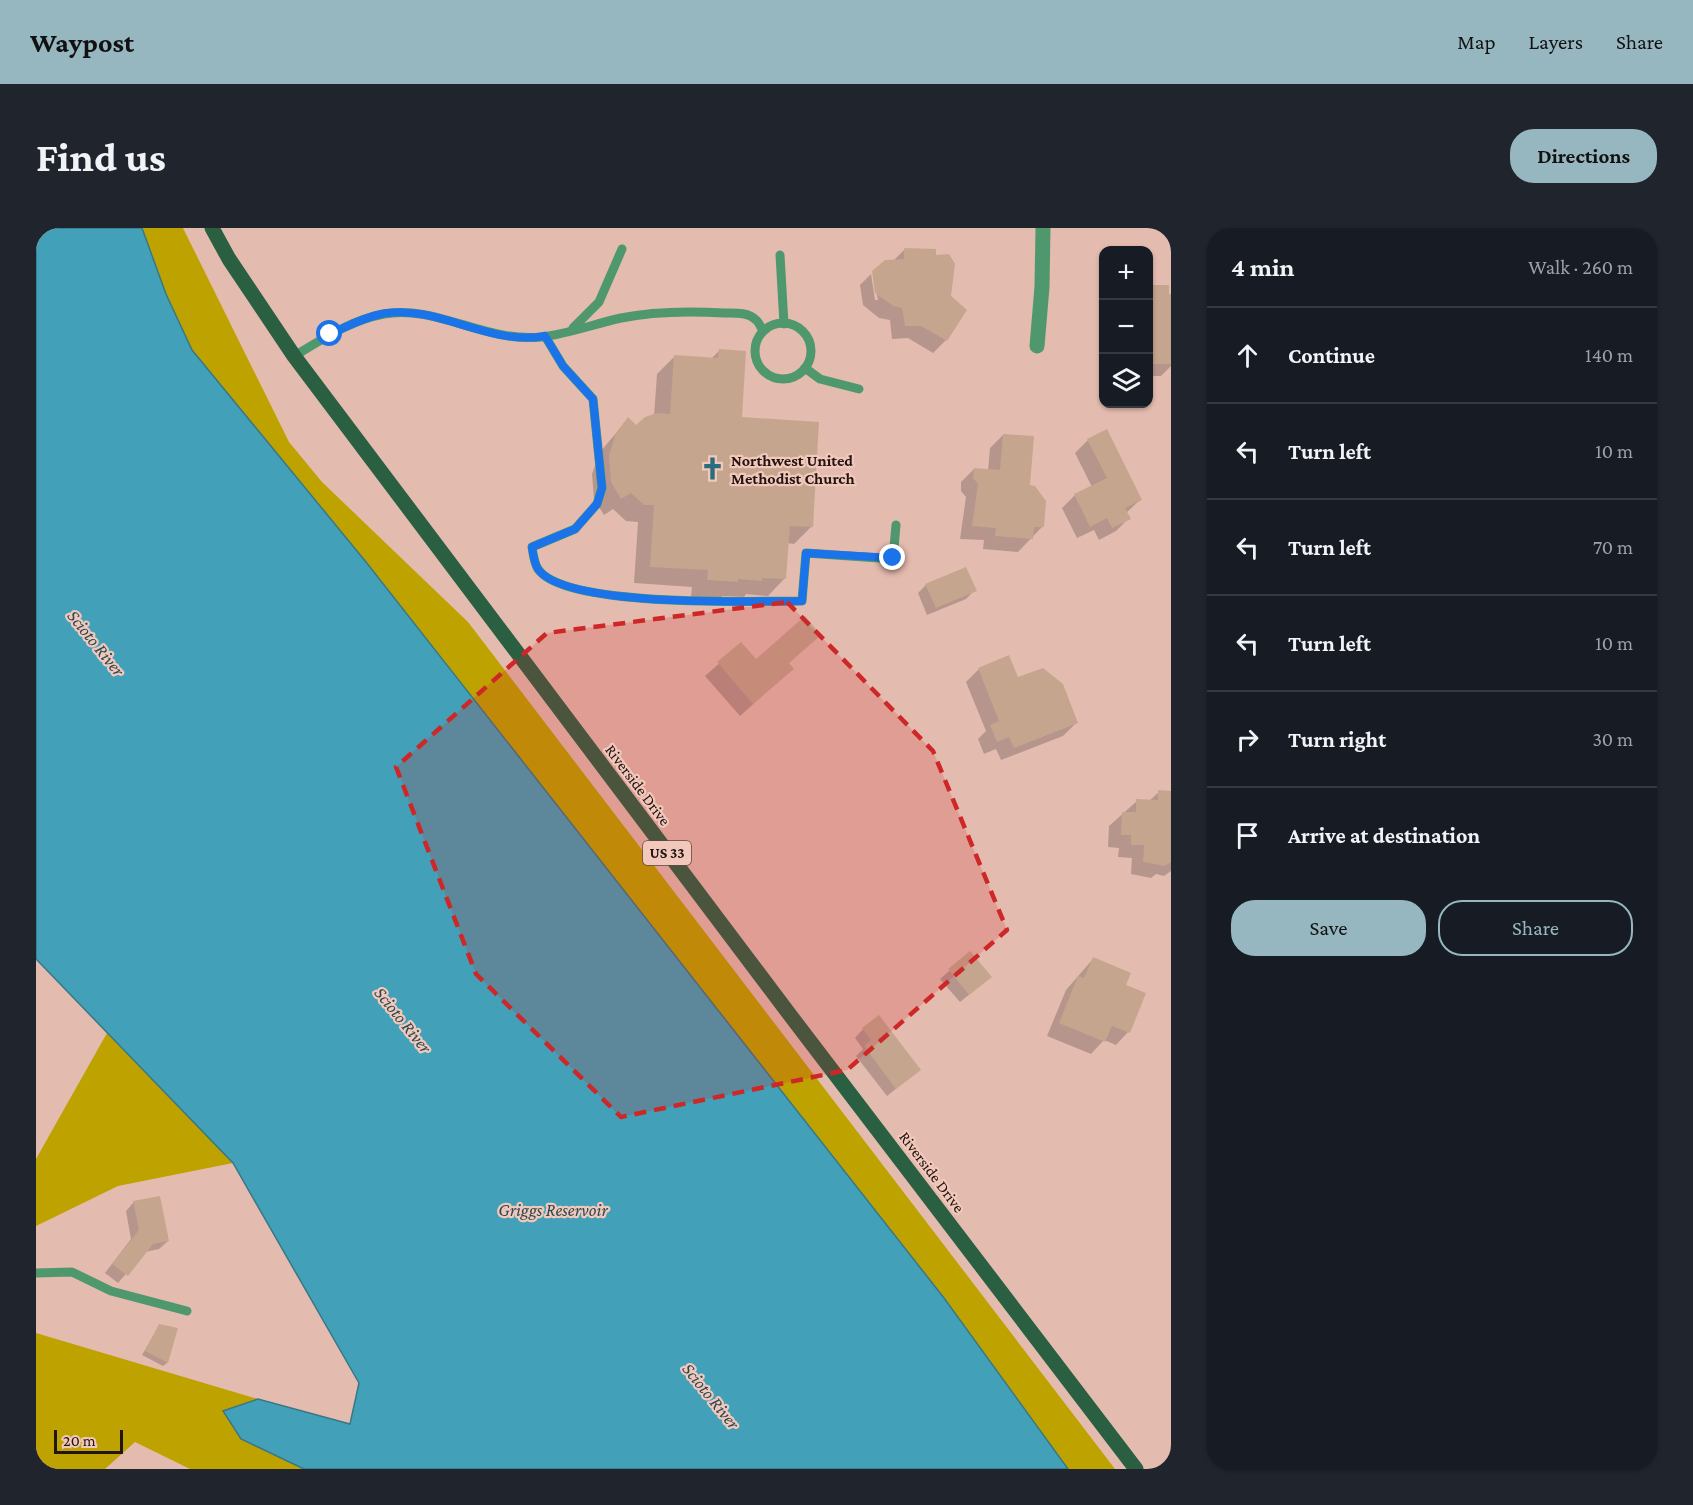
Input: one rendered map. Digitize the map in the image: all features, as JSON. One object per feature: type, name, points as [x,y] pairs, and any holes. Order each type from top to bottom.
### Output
[{"type":"main road","name":"Riverside Drive","points":[[212,228],[229,259],[294,356],[709,909],[1136,1469]]},
{"type":"street","points":[[1037,346],[1042,287],[1042,228]]},
{"type":"lane","points":[[566,332],[581,323],[599,302],[622,249]]},
{"type":"lane","points":[[780,255],[784,324]]},
{"type":"lane","points":[[294,356],[330,334],[358,321],[386,313],[412,313],[436,317],[497,336],[545,336],[622,318],[691,311],[745,314],[755,318],[763,331]]},
{"type":"lane","points":[[784,324],[797,327],[809,342],[809,360],[805,368],[789,378],[780,379],[764,372],[755,356],[758,338],[763,331],[771,326],[784,324]]},
{"type":"lane","points":[[545,336],[563,366],[593,399],[602,488],[597,504],[575,529],[532,547],[538,569],[548,577],[610,595],[658,601],[802,601],[806,553],[893,558],[896,525]]},
{"type":"lane","points":[[805,368],[820,379],[859,388]]},
{"type":"lane","points":[[36,1273],[72,1272],[111,1291],[187,1311]]},
{"type":"highlighted area","points":[[787,602],[933,751],[1007,930],[847,1070],[621,1117],[476,974],[396,767],[547,633]]},
{"type":"shaded area","points":[[142,228],[183,228],[289,442],[322,482],[468,622],[1115,1469],[1068,1469],[944,1298],[366,562],[192,350],[166,294]]},
{"type":"shaded area","points":[[107,1033],[233,1163],[118,1186],[36,1226],[36,1159]]},
{"type":"shaded area","points":[[36,1333],[258,1399],[223,1411],[241,1439],[304,1469],[190,1469],[135,1442],[105,1469],[36,1469]]},
{"type":"water","name":"Griggs Reservoir","points":[[36,228],[142,228],[166,294],[192,350],[366,562],[944,1298],[1068,1469],[304,1469],[241,1439],[223,1411],[258,1399],[350,1424],[359,1383],[233,1163],[36,959]]},
{"type":"building","points":[[904,248],[936,249],[936,255],[949,254],[955,264],[951,296],[967,310],[947,341],[921,326],[905,326],[902,308],[893,306],[875,293],[872,271],[885,260],[904,259]]},
{"type":"building","points":[[1153,285],[1169,285],[1171,364],[1153,364]]},
{"type":"building","name":"Northwest United Methodist Church","points":[[719,349],[746,351],[742,417],[819,422],[813,527],[790,526],[786,579],[762,578],[762,581],[738,579],[738,582],[707,580],[708,570],[650,567],[654,505],[644,505],[631,493],[621,499],[611,482],[609,456],[616,433],[628,417],[636,425],[645,417],[657,413],[670,414],[674,355],[718,358]]},
{"type":"building","points":[[1107,429],[1142,500],[1125,508],[1131,519],[1112,528],[1107,518],[1090,527],[1074,494],[1107,478],[1087,439]]},
{"type":"building","points":[[1003,434],[1034,436],[1030,485],[1035,486],[1046,501],[1044,527],[1034,527],[1033,539],[995,536],[996,528],[972,526],[978,484],[973,478],[974,468],[1000,470]]},
{"type":"building","points":[[966,567],[977,591],[936,608],[925,584]]},
{"type":"building","points":[[805,616],[821,635],[789,663],[794,669],[753,704],[717,662],[741,642],[756,659]]},
{"type":"building","points":[[1009,655],[1018,677],[1043,668],[1063,684],[1078,723],[1014,748],[1009,737],[997,742],[990,725],[999,721],[978,668]]},
{"type":"building","points":[[1158,790],[1171,791],[1171,862],[1165,866],[1143,862],[1144,845],[1131,845],[1131,835],[1121,835],[1122,812],[1136,812],[1136,799],[1158,800]]},
{"type":"building","points":[[970,951],[992,977],[969,995],[948,969]]},
{"type":"building","points":[[1093,957],[1131,973],[1126,985],[1146,993],[1130,1033],[1112,1026],[1105,1042],[1059,1023],[1078,976],[1084,978]]},
{"type":"building","points":[[879,1015],[921,1070],[896,1089],[864,1046],[871,1040],[862,1028]]},
{"type":"building","points":[[160,1196],[169,1241],[153,1244],[128,1276],[112,1264],[139,1230],[133,1201]]},
{"type":"building","points":[[159,1324],[178,1328],[168,1363],[145,1351]]},
{"type":"place","name":"Northwest United Methodist Church","points":[[713,469]]},
{"type":"route","points":[[330,334],[358,321],[386,313],[412,313],[436,317],[497,336],[518,338],[545,336],[563,366],[593,399],[602,488],[597,504],[589,516],[575,529],[532,547],[538,569],[548,577],[574,587],[610,595],[658,601],[802,601],[806,553],[893,558]]},
{"type":"water label","name":"Scioto River","points":[[96,643]]},
{"type":"water label","name":"Scioto River","points":[[403,1020]]},
{"type":"water label","name":"Scioto River","points":[[711,1396]]}]
